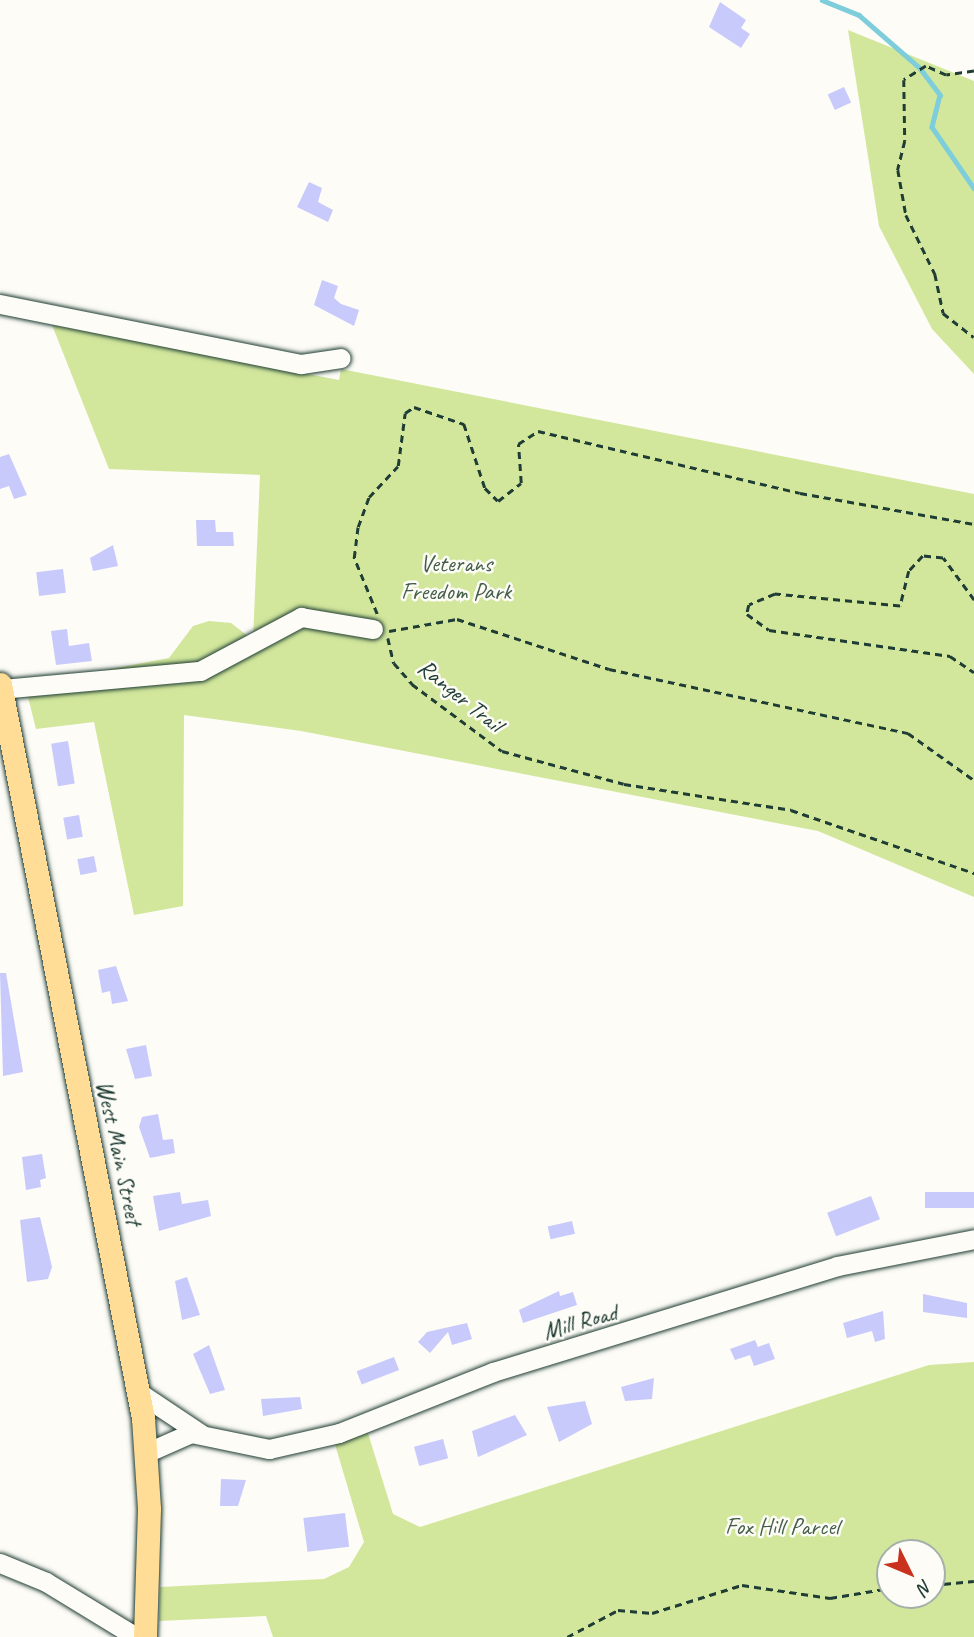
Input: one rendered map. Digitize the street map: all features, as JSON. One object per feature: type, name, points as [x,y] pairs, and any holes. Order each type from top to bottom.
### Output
[{"type":"main road","name":"West Main Street","points":[[0,687],[148,1451],[145,1637]]},
{"type":"street","points":[[0,304],[301,364],[341,358]]},
{"type":"street","points":[[0,687],[200,671],[301,617],[379,630]]},
{"type":"street","name":"Mill Road","points":[[148,1451],[180,1435],[204,1435],[270,1449],[339,1433],[493,1372],[837,1266],[974,1239]]},
{"type":"street","name":"Mill Road","points":[[138,1392],[204,1435]]},
{"type":"street","points":[[0,1563],[46,1582],[136,1637]]},
{"type":"path","points":[[974,71],[946,75],[926,66],[904,80],[905,141],[898,170],[906,215],[935,274],[943,313],[974,337]]},
{"type":"path","points":[[379,630],[354,558],[358,527],[369,498],[398,466],[402,421],[414,407],[464,424],[485,488],[498,501],[521,483],[518,444],[538,431],[800,494],[974,523]]},
{"type":"path","points":[[974,600],[943,558],[923,556],[913,562],[900,606],[775,594],[749,605],[747,614],[769,629],[950,656],[974,672]]},
{"type":"path","name":"Ranger Trail","points":[[974,780],[908,733],[609,670],[457,620],[379,630],[394,663],[412,684],[502,751],[624,784],[792,810],[974,873]]},
{"type":"path","points":[[946,1584],[974,1581]]},
{"type":"path","points":[[567,1637],[618,1610],[652,1614],[742,1585],[830,1598],[876,1590]]},
{"type":"green space","points":[[848,30],[974,81],[974,374],[932,329],[879,226]]},
{"type":"green space","name":"Veterans Freedom Park","points":[[52,325],[339,380],[341,369],[974,494],[974,897],[818,831],[301,731],[184,715],[183,906],[134,915],[94,722],[36,729],[25,685],[169,658],[193,626],[209,621],[231,623],[253,640],[260,475],[109,469]]},
{"type":"green space","name":"Fox Hill Parcel","points":[[974,1362],[974,1637],[273,1637],[266,1616],[159,1621],[160,1587],[324,1579],[349,1567],[364,1542],[334,1441],[367,1430],[393,1514],[420,1527],[929,1365]]},
{"type":"building","points":[[720,2],[746,20],[741,28],[750,34],[741,48],[709,27]]},
{"type":"building","points":[[844,87],[851,102],[835,110],[828,95]]},
{"type":"building","points":[[309,182],[322,188],[318,202],[333,210],[328,222],[297,207]]},
{"type":"building","points":[[322,280],[338,286],[334,298],[341,304],[359,310],[354,326],[314,305]]},
{"type":"building","points":[[9,454],[27,495],[14,499],[9,486],[0,489],[0,457]]},
{"type":"building","points":[[196,520],[215,520],[216,532],[233,532],[234,546],[197,546]]},
{"type":"building","points":[[113,545],[118,566],[93,571],[90,558]]},
{"type":"building","points":[[63,569],[66,593],[39,596],[36,572]]},
{"type":"building","points":[[67,629],[69,646],[89,643],[92,661],[56,665],[51,631]]},
{"type":"building","points":[[68,741],[75,783],[58,786],[51,744]]},
{"type":"building","points":[[79,815],[83,837],[67,839],[63,818]]},
{"type":"building","points":[[94,856],[97,872],[80,875],[77,859]]},
{"type":"building","points":[[116,966],[128,1001],[112,1004],[110,991],[102,993],[98,970]]},
{"type":"building","points":[[0,973],[6,973],[23,1072],[3,1076]]},
{"type":"building","points":[[146,1045],[152,1076],[135,1079],[126,1049]]},
{"type":"building","points":[[158,1114],[163,1140],[173,1139],[175,1153],[150,1158],[139,1127],[142,1117]]},
{"type":"building","points":[[42,1154],[46,1178],[40,1180],[41,1187],[26,1190],[22,1157]]},
{"type":"building","points":[[180,1192],[182,1204],[208,1200],[211,1216],[159,1231],[153,1196]]},
{"type":"building","points":[[925,1192],[974,1192],[974,1208],[925,1208]]},
{"type":"building","points":[[871,1196],[880,1219],[836,1236],[827,1213]]},
{"type":"building","points":[[40,1217],[52,1267],[48,1279],[27,1282],[20,1220]]},
{"type":"building","points":[[572,1221],[575,1234],[551,1239],[548,1227]]},
{"type":"building","points":[[187,1277],[200,1315],[182,1320],[175,1281]]},
{"type":"building","points":[[559,1291],[560,1296],[573,1292],[577,1305],[523,1323],[519,1310]]},
{"type":"building","points":[[923,1294],[967,1303],[967,1318],[923,1312]]},
{"type":"building","points":[[883,1311],[885,1339],[875,1342],[872,1331],[847,1338],[843,1323]]},
{"type":"building","points":[[467,1323],[472,1339],[452,1345],[448,1332],[430,1353],[418,1342],[427,1332]]},
{"type":"building","points":[[755,1340],[758,1347],[769,1343],[775,1359],[754,1366],[750,1355],[735,1360],[730,1349]]},
{"type":"building","points":[[209,1345],[225,1390],[210,1394],[193,1354]]},
{"type":"building","points":[[394,1357],[399,1370],[362,1384],[357,1371]]},
{"type":"building","points":[[654,1378],[652,1399],[625,1401],[621,1387]]},
{"type":"building","points":[[300,1397],[302,1409],[263,1416],[261,1399]]},
{"type":"building","points":[[585,1401],[592,1424],[559,1442],[547,1407]]},
{"type":"building","points":[[515,1415],[527,1435],[478,1457],[472,1431]]},
{"type":"building","points":[[443,1439],[448,1458],[419,1466],[414,1447]]},
{"type":"building","points":[[221,1479],[246,1480],[238,1506],[220,1506]]},
{"type":"building","points":[[345,1513],[349,1547],[307,1552],[303,1518]]},
{"type":"waterway","points":[[822,0],[859,15],[920,68],[940,95],[932,127],[974,188]]}]
